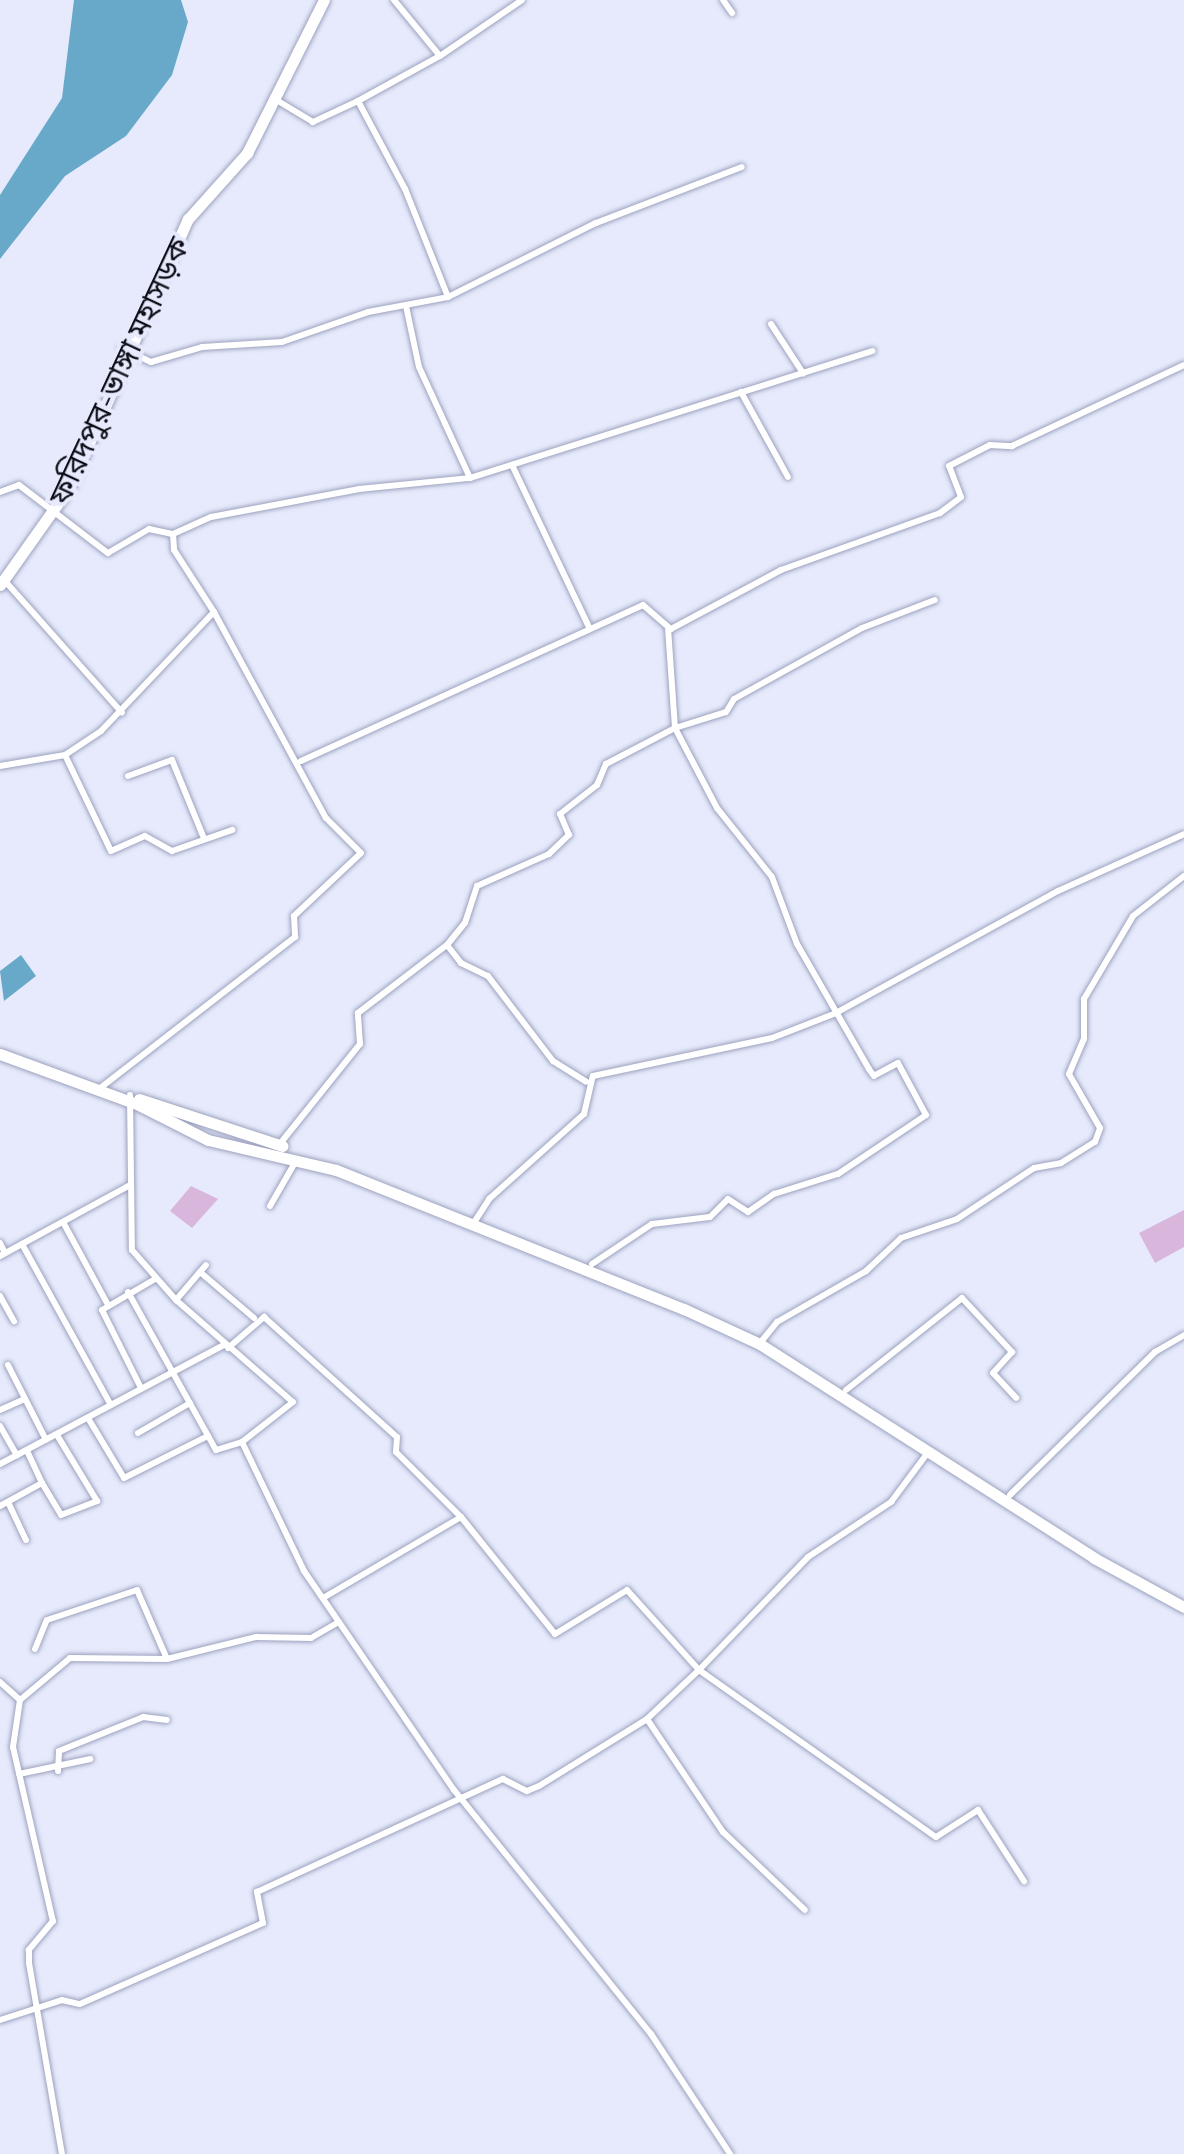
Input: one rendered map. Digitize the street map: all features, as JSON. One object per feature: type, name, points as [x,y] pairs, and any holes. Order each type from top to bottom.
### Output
[{"type":"highway","name":"ফরিদপুর-ভাঙ্গা মহাসড়ক","points":[[1,579],[50,514],[183,215],[242,149],[275,98],[320,0]]},
{"type":"highway","points":[[0,1046],[98,1088]]},
{"type":"highway","points":[[0,1054],[234,1131],[670,1299]]},
{"type":"highway","points":[[129,1098],[208,1140],[290,1152]]},
{"type":"highway","points":[[540,1248],[592,1264],[762,1342],[1035,1516],[1184,1603]]},
{"type":"highway","points":[[803,1367],[846,1390],[929,1451],[1003,1493]]},
{"type":"street","points":[[394,0],[440,56]]},
{"type":"street","points":[[275,98],[313,122],[440,56],[522,0]]},
{"type":"street","points":[[723,0],[732,12]]},
{"type":"street","points":[[358,101],[405,189],[448,297]]},
{"type":"street","points":[[124,349],[151,362],[202,347],[282,342],[448,297],[596,222],[742,167]]},
{"type":"street","points":[[406,306],[418,367],[470,478]]},
{"type":"street","points":[[771,324],[802,372]]},
{"type":"street","points":[[0,492],[19,485],[50,514],[105,553],[136,532],[174,534],[211,517],[359,488],[470,478],[872,350]]},
{"type":"street","points":[[668,630],[816,555],[950,508],[962,498],[949,466],[990,445],[1012,446],[1184,364]]},
{"type":"street","points":[[740,392],[788,477]]},
{"type":"street","points":[[512,465],[589,627]]},
{"type":"street","points":[[98,1088],[295,937],[294,916],[360,856],[326,818],[302,761],[174,550],[174,534]]},
{"type":"street","points":[[1,579],[122,713]]},
{"type":"street","points":[[270,1206],[290,1152],[360,1044],[358,1013],[447,945],[465,923],[477,886],[549,854],[569,836],[560,814],[597,785],[606,764],[675,728],[726,712],[734,699],[884,616],[935,600]]},
{"type":"street","points":[[302,761],[646,604],[668,630],[675,728],[717,808],[772,878],[797,944],[873,1074],[900,1064],[924,1117],[838,1174],[774,1194],[748,1212],[728,1199],[710,1217],[652,1224],[592,1264]]},
{"type":"street","points":[[0,766],[64,755],[122,713],[170,650],[214,612]]},
{"type":"street","points":[[64,755],[110,851],[145,836],[172,851],[203,836],[232,830]]},
{"type":"street","points":[[128,776],[172,760],[203,836]]},
{"type":"street","points":[[447,945],[461,964],[488,976],[553,1061],[586,1082],[744,1038],[772,1038],[836,1013],[1058,891],[1184,834]]},
{"type":"street","points":[[762,1342],[793,1310],[866,1271],[901,1238],[957,1219],[1034,1168],[1061,1164],[1096,1142],[1100,1128],[1069,1074],[1084,1039],[1084,998],[1134,916],[1184,876]]},
{"type":"street","points":[[474,1222],[584,1114],[586,1082]]},
{"type":"street","points":[[128,1292],[220,1454],[293,1402],[176,1300],[132,1250],[129,1098]]},
{"type":"street","points":[[0,1243],[3,1254],[130,1186]]},
{"type":"street","points":[[63,1222],[107,1303]]},
{"type":"street","points":[[22,1244],[111,1405]]},
{"type":"street","points":[[176,1300],[203,1268],[254,1318]]},
{"type":"street","points":[[141,1388],[102,1318],[107,1303],[154,1279]]},
{"type":"street","points":[[0,1296],[14,1320]]},
{"type":"street","points":[[846,1390],[962,1298],[1012,1352],[993,1373],[1016,1398]]},
{"type":"street","points":[[0,1464],[226,1347],[254,1318],[264,1317],[397,1436],[396,1452],[462,1517],[555,1634],[568,1633],[627,1590],[699,1670],[936,1836],[978,1810],[1024,1882]]},
{"type":"street","points":[[1003,1493],[1155,1352],[1184,1336]]},
{"type":"street","points":[[8,1365],[46,1440]]},
{"type":"street","points":[[0,1410],[25,1398]]},
{"type":"street","points":[[138,1433],[190,1403]]},
{"type":"street","points":[[88,1418],[124,1478],[208,1436]]},
{"type":"street","points":[[0,1426],[17,1456]]},
{"type":"street","points":[[27,1451],[61,1515],[97,1501],[57,1435]]},
{"type":"street","points":[[242,1442],[322,1598],[462,1799],[651,2034],[730,2154]]},
{"type":"street","points":[[0,2020],[36,2007],[80,2004],[263,1923],[257,1892],[509,1777],[527,1791],[647,1719],[808,1556],[891,1502],[929,1451]]},
{"type":"street","points":[[26,1540],[4,1504],[42,1483]]},
{"type":"street","points":[[322,1598],[462,1517]]},
{"type":"street","points":[[35,1649],[47,1620],[137,1590],[167,1659]]},
{"type":"street","points":[[62,2154],[29,1950],[54,1922],[13,1747],[20,1700],[70,1658],[167,1659],[256,1637],[310,1638],[339,1622]]},
{"type":"street","points":[[0,1682],[20,1700]]},
{"type":"street","points":[[58,1770],[59,1751],[144,1717],[167,1720]]},
{"type":"street","points":[[647,1719],[724,1832],[805,1910]]},
{"type":"street","points":[[19,1774],[58,1770],[90,1759]]},
{"type":"shaded area","points":[[191,1186],[218,1199],[192,1228],[170,1211]]},
{"type":"shaded area","points":[[1184,1210],[1184,1247],[1155,1263],[1139,1233]]},
{"type":"water","points":[[74,0],[181,0],[188,22],[172,75],[126,136],[65,176],[0,259],[0,195],[62,98]]},
{"type":"water","points":[[21,955],[36,976],[4,1001],[0,971]]}]
